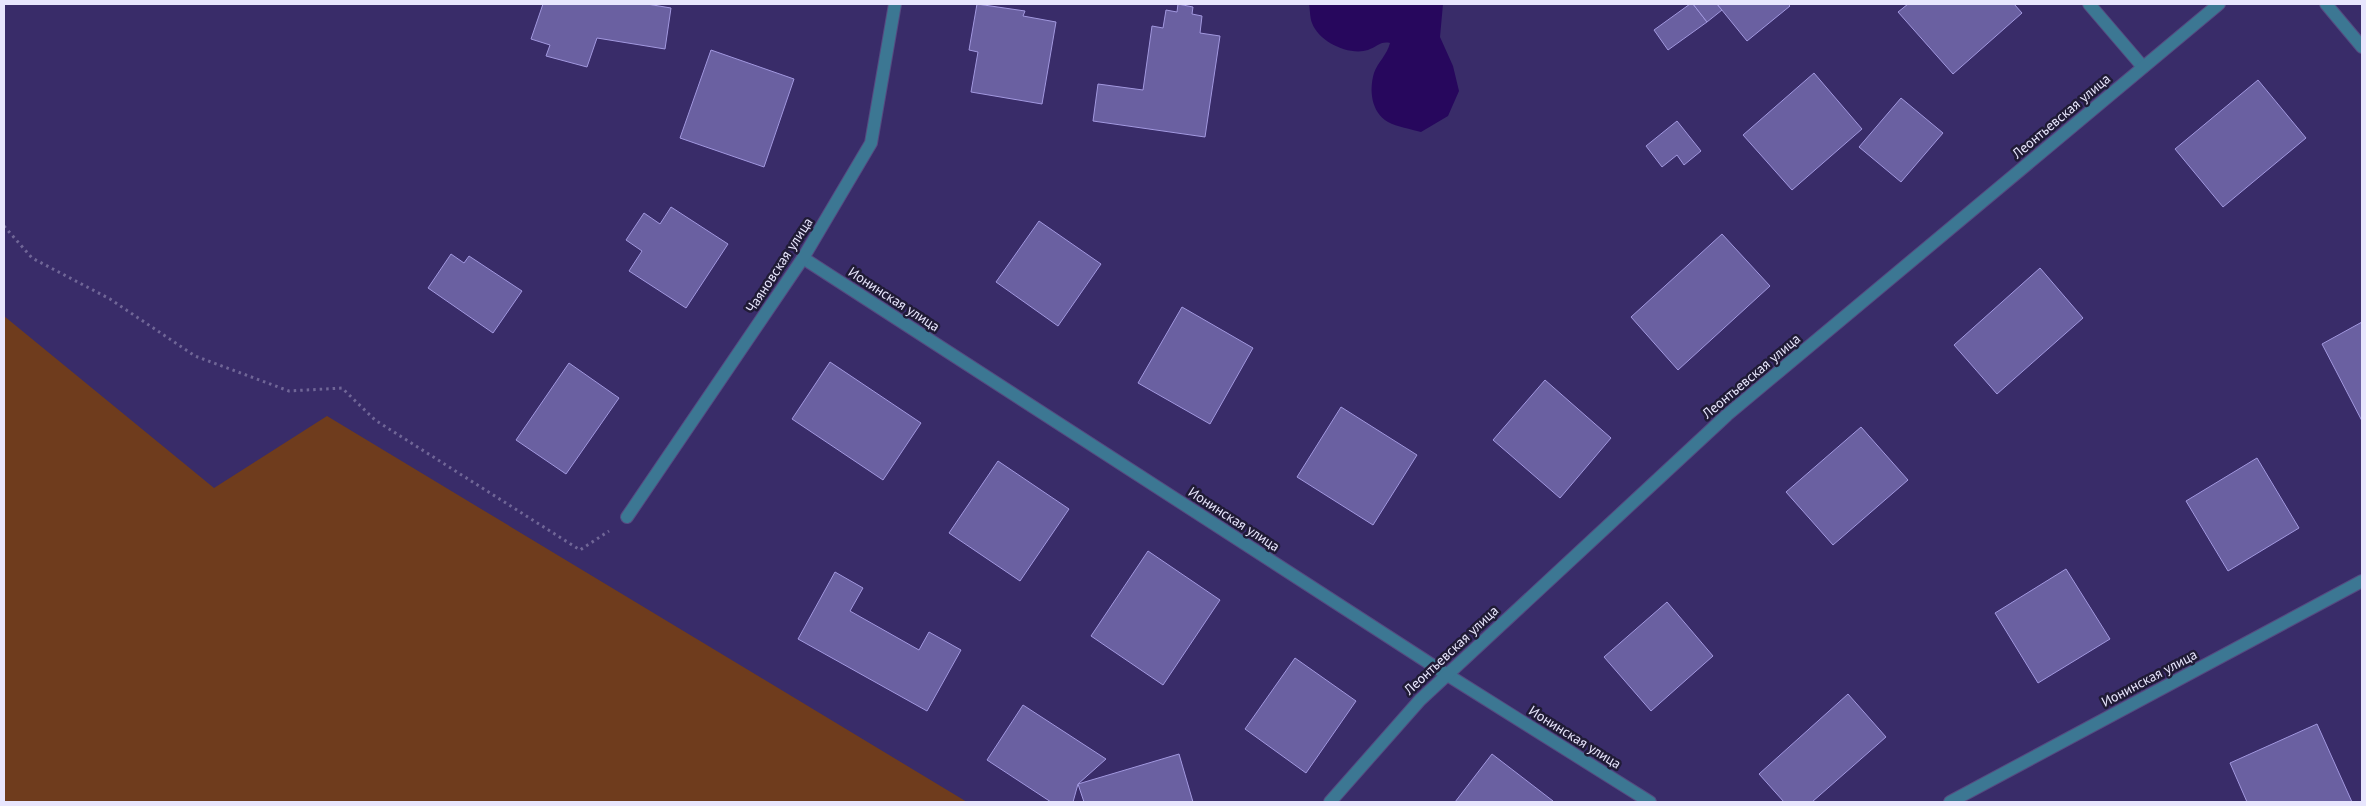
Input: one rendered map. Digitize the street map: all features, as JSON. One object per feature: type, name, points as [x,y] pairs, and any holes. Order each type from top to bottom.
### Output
[{"type":"lane","name":"Чаяновская улица","points":[[627,517],[803,258],[871,143],[895,4]]},
{"type":"lane","points":[[2089,4],[2143,67]]},
{"type":"lane","name":"Леонтьевская улица","points":[[1330,802],[1420,700],[1446,674],[1727,415],[2219,4]]},
{"type":"lane","points":[[2326,4],[2362,47]]},
{"type":"lane","name":"Ионинская улица","points":[[803,258],[1446,674],[1650,802]]},
{"type":"lane","name":"Ионинская улица","points":[[1950,802],[2362,581]]},
{"type":"path","points":[[4,226],[32,258],[110,299],[195,356],[289,391],[342,388],[375,420],[580,550],[627,517]]},
{"type":"shaded area","points":[[1309,4],[1443,4],[1440,37],[1453,66],[1459,91],[1448,116],[1421,132],[1396,125],[1382,118],[1373,100],[1372,80],[1390,43],[1360,51],[1352,51],[1336,46],[1321,36],[1316,30],[1311,21]]},
{"type":"shaded area","points":[[4,316],[214,488],[327,416],[967,802],[4,802]]},
{"type":"building","points":[[543,4],[647,4],[671,8],[665,49],[597,38],[587,67],[546,56],[550,45],[531,39]]},
{"type":"building","points":[[977,4],[1025,11],[1023,16],[1056,22],[1042,104],[971,92],[978,52],[969,50]]},
{"type":"building","points":[[1178,4],[1193,7],[1192,14],[1202,16],[1200,33],[1220,36],[1205,137],[1093,121],[1098,84],[1143,90],[1152,26],[1163,28],[1166,10],[1177,12]]},
{"type":"building","points":[[1690,4],[1693,4],[1707,22],[1668,50],[1654,30]]},
{"type":"building","points":[[1693,4],[1717,4],[1722,10],[1707,22]]},
{"type":"building","points":[[1717,4],[1788,4],[1790,6],[1747,41]]},
{"type":"building","points":[[1908,4],[2014,4],[2022,13],[1953,74],[1898,12]]},
{"type":"building","points":[[711,50],[794,79],[764,167],[680,138]]},
{"type":"building","points":[[1814,73],[1862,129],[1792,190],[1743,135]]},
{"type":"building","points":[[2258,80],[2306,138],[2223,207],[2175,149]]},
{"type":"building","points":[[1901,98],[1943,133],[1901,182],[1859,147]]},
{"type":"building","points":[[1677,121],[1701,151],[1684,165],[1677,155],[1662,167],[1646,146]]},
{"type":"building","points":[[671,207],[728,244],[686,308],[629,271],[642,251],[626,240],[644,213],[660,224]]},
{"type":"building","points":[[1039,221],[1101,264],[1058,326],[996,282]]},
{"type":"building","points":[[1722,234],[1770,286],[1678,370],[1631,317]]},
{"type":"building","points":[[451,254],[464,263],[469,256],[522,291],[493,333],[428,288]]},
{"type":"building","points":[[2040,268],[2083,318],[1997,394],[1954,345]]},
{"type":"building","points":[[1182,307],[1253,348],[1210,424],[1138,383]]},
{"type":"building","points":[[2362,322],[2362,421],[2322,344]]},
{"type":"building","points":[[830,362],[921,423],[883,480],[792,419]]},
{"type":"building","points":[[569,363],[619,398],[566,474],[516,440]]},
{"type":"building","points":[[1545,380],[1611,438],[1560,498],[1493,440]]},
{"type":"building","points":[[1341,407],[1417,455],[1373,525],[1297,477]]},
{"type":"building","points":[[1861,427],[1908,480],[1833,545],[1786,492]]},
{"type":"building","points":[[2257,458],[2299,528],[2228,571],[2186,501]]},
{"type":"building","points":[[998,461],[1069,509],[1020,581],[949,533]]},
{"type":"building","points":[[1148,551],[1220,600],[1163,685],[1091,636]]},
{"type":"building","points":[[2066,569],[2110,639],[2038,683],[1995,613]]},
{"type":"building","points":[[835,572],[863,588],[850,611],[919,650],[929,632],[961,650],[927,711],[798,639]]},
{"type":"building","points":[[1667,602],[1713,656],[1651,711],[1604,657]]},
{"type":"building","points":[[1295,658],[1356,701],[1306,773],[1245,729]]},
{"type":"building","points":[[1848,694],[1886,737],[1812,802],[1784,802],[1759,774]]},
{"type":"building","points":[[1023,705],[1106,759],[1078,784],[1073,802],[1051,802],[987,760]]},
{"type":"building","points":[[2317,724],[2352,802],[2247,802],[2230,763]]},
{"type":"building","points":[[1179,754],[1193,802],[1084,802],[1078,784]]},
{"type":"building","points":[[1492,754],[1553,801],[1455,802]]}]
